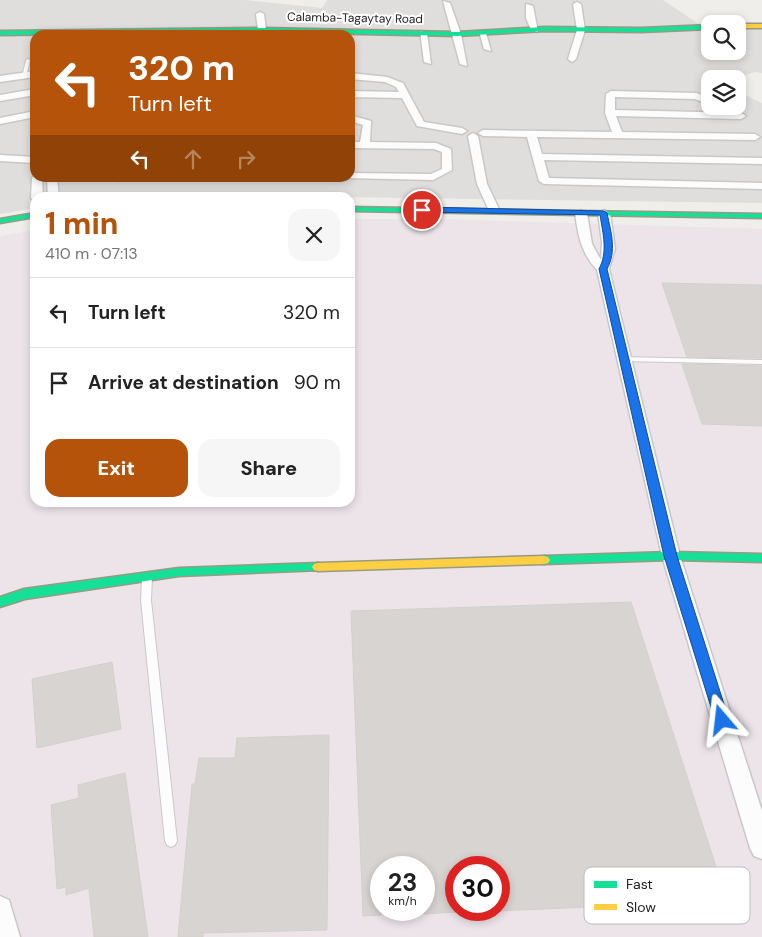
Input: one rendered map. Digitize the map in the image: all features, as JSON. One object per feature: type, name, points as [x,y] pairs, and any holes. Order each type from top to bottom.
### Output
[{"type":"main road","points":[[746,26],[762,26]]},
{"type":"main road","name":"Calamba-Tagaytay Road","points":[[355,32],[457,34],[535,30],[701,27]]},
{"type":"main road","name":"Calamba-Tagaytay Road","points":[[0,33],[30,33]]},
{"type":"main road","points":[[355,209],[762,216]]},
{"type":"main road","points":[[0,221],[30,216]]},
{"type":"main road","points":[[0,602],[24,594],[178,572],[670,556],[762,558]]},
{"type":"street","points":[[446,3],[457,34],[464,64]]},
{"type":"street","points":[[572,60],[581,30],[577,4]]},
{"type":"street","points":[[529,6],[530,18],[535,30]]},
{"type":"street","points":[[260,14],[262,30]]},
{"type":"street","points":[[482,33],[488,49]]},
{"type":"street","points":[[423,34],[428,62]]},
{"type":"street","points":[[0,79],[30,74]]},
{"type":"street","points":[[355,77],[387,80],[400,85],[420,124],[462,131],[476,128],[482,184],[494,211]]},
{"type":"street","points":[[0,98],[30,93]]},
{"type":"street","points":[[355,94],[405,95]]},
{"type":"street","points":[[618,135],[610,113],[611,94],[697,96],[701,98]]},
{"type":"street","points":[[610,113],[741,116],[762,148]]},
{"type":"street","points":[[0,121],[30,115]]},
{"type":"street","points":[[355,119],[368,123],[365,145]]},
{"type":"street","points":[[478,135],[531,133],[755,137]]},
{"type":"street","points":[[531,133],[544,181],[762,186]]},
{"type":"street","points":[[355,145],[436,146],[447,151],[448,170],[433,177],[355,176]]},
{"type":"street","points":[[538,157],[762,161]]},
{"type":"street","points":[[0,158],[30,160]]},
{"type":"street","points":[[581,213],[586,248],[591,258],[603,269],[670,556],[762,848]]},
{"type":"street","points":[[603,269],[608,260],[609,246],[604,213]]},
{"type":"street","points":[[0,908],[6,937]]},
{"type":"lane","points":[[25,74],[28,60]]},
{"type":"lane","points":[[624,359],[762,362]]},
{"type":"lane","points":[[147,576],[146,600],[171,841]]},
{"type":"shaded area","points":[[0,0],[245,0],[322,8],[327,0],[663,0],[701,26],[701,60],[746,60],[746,28],[762,28],[762,73],[755,72],[746,75],[746,70],[701,70],[701,115],[746,115],[746,96],[762,103],[762,203],[355,197],[355,192],[30,192],[30,209],[0,214]]},
{"type":"shaded area","points":[[355,219],[440,219],[762,229],[762,937],[0,937],[0,236],[30,231],[30,507],[355,507]]},
{"type":"building","points":[[662,283],[762,285],[762,358],[687,357]]},
{"type":"building","points":[[682,364],[762,366],[762,426],[702,424]]},
{"type":"building","points":[[631,602],[716,867],[584,867],[584,907],[510,911],[510,856],[445,856],[445,913],[435,913],[435,856],[370,856],[370,916],[363,916],[351,611]]},
{"type":"building","points":[[112,662],[121,729],[37,748],[32,679]]},
{"type":"building","points":[[329,735],[327,930],[203,933],[203,937],[178,937],[192,784],[195,784],[199,758],[235,758],[237,738]]},
{"type":"building","points":[[125,773],[148,937],[94,937],[89,888],[66,895],[66,887],[57,889],[51,805],[79,798],[78,785]]},
{"type":"traffic: fast","points":[[355,32],[457,34],[545,29],[641,30],[701,27]]},
{"type":"traffic: fast","points":[[0,33],[30,33]]},
{"type":"traffic: fast","points":[[355,209],[762,216]]},
{"type":"traffic: fast","points":[[0,221],[30,216]]},
{"type":"traffic: fast","points":[[544,560],[671,556],[762,558]]},
{"type":"traffic: fast","points":[[0,602],[24,594],[179,572],[318,567]]},
{"type":"traffic: slow","points":[[746,26],[762,26]]},
{"type":"traffic: slow","points":[[318,567],[544,560]]},
{"type":"route","points":[[422,210],[604,213],[609,246],[608,260],[603,269],[670,556],[722,720]]}]
